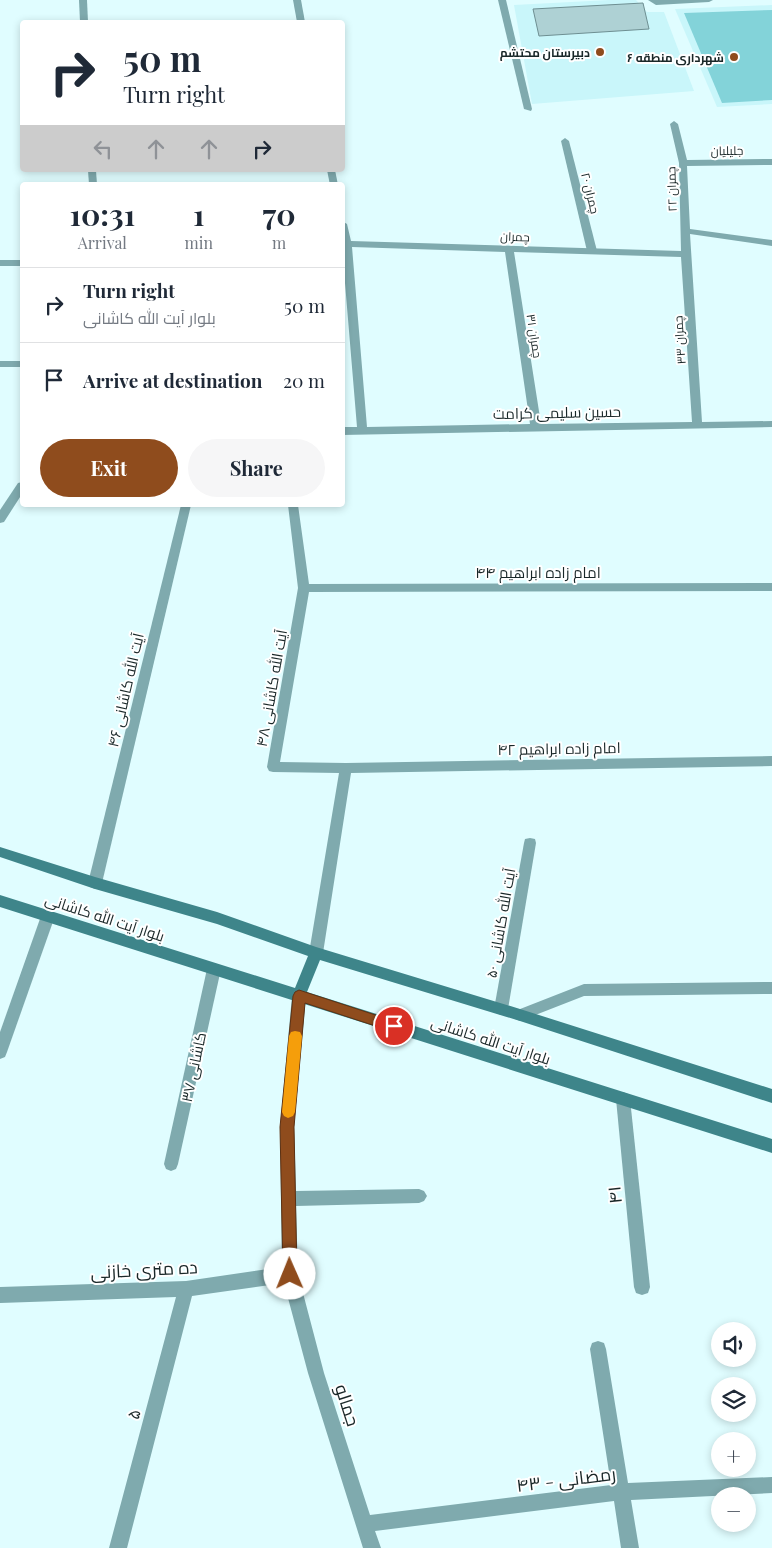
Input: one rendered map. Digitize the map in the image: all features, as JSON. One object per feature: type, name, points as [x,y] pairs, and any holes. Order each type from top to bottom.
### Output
[{"type":"main road","name":"بلوار آیت الله کاشانی","points":[[0,852],[95,883],[217,918],[316,953],[501,1009],[772,1096]]},
{"type":"main road","name":"بلوار آیت الله کاشانی","points":[[0,901],[772,1146]]},
{"type":"main road","points":[[299,996],[316,953]]},
{"type":"street","points":[[83,0],[84,20]]},
{"type":"street","points":[[297,0],[302,20]]},
{"type":"street","points":[[502,0],[528,109]]},
{"type":"street","points":[[652,0],[656,3],[709,0]]},
{"type":"street","name":"چمران ۲۲","points":[[674,124],[683,163],[686,254]]},
{"type":"street","name":"چمران ۲۰","points":[[565,141],[592,251]]},
{"type":"street","name":"جلیلیان","points":[[683,163],[772,162]]},
{"type":"street","points":[[685,231],[772,242]]},
{"type":"street","name":"چمران","points":[[345,244],[686,254]]},
{"type":"street","name":"چمران ۳۱","points":[[509,248],[536,427]]},
{"type":"street","points":[[345,254],[362,431]]},
{"type":"street","name":"چمران ۳۳","points":[[686,254],[697,424]]},
{"type":"street","points":[[2,266],[20,263]]},
{"type":"street","points":[[0,364],[20,364]]},
{"type":"street","name":"حسین سلیمی کرامت","points":[[345,431],[772,424]]},
{"type":"street","points":[[0,519],[20,489]]},
{"type":"street","name":"آیت الله کاشانی ۴۶","points":[[95,883],[186,507]]},
{"type":"street","name":"آیت الله کاشانی ۴۸","points":[[293,507],[304,588],[273,767],[346,768]]},
{"type":"street","name":"امام زاده ابراهیم ۴۴","points":[[304,588],[772,587]]},
{"type":"street","name":"امام زاده ابراهیم ۴۲","points":[[346,768],[772,761]]},
{"type":"street","points":[[316,953],[346,768]]},
{"type":"street","name":"آیت الله کاشانی ۵۰","points":[[501,1009],[530,843]]},
{"type":"street","points":[[0,1052],[48,916]]},
{"type":"street","name":"کاشانی ۳۷","points":[[171,1164],[214,969]]},
{"type":"street","points":[[520,1015],[584,990],[772,988]]},
{"type":"street","name":"جمالو","points":[[299,996],[287,1127],[290,1274],[316,1373],[372,1548]]},
{"type":"street","name":"۴۱","points":[[623,1099],[642,1287]]},
{"type":"street","points":[[288,1199],[419,1196]]},
{"type":"street","name":"ده متری خازنی","points":[[0,1295],[186,1290],[290,1274]]},
{"type":"street","name":"۵","points":[[118,1548],[186,1290]]},
{"type":"street","points":[[598,1349],[630,1548]]},
{"type":"street","name":"رمضانی - ۴۳","points":[[365,1524],[621,1492],[772,1485]]},
{"type":"shaded area","name":"دبیرستان محتشم","points":[[636,0],[647,12],[664,12],[694,91],[532,104],[514,5]]},
{"type":"shaded area","name":"شهرداری منطقه ۶","points":[[772,5],[772,104],[717,107],[675,9]]},
{"type":"shaded area","name":"شهرداری منطقه ۶","points":[[772,10],[772,100],[722,103],[684,13]]},
{"type":"building","name":"دبیرستان محتشم","points":[[643,3],[649,29],[539,36],[533,9]]},
{"type":"slow traffic","points":[[288,1112],[295,1036]]},
{"type":"place","name":"دبیرستان محتشم","points":[[600,52]]},
{"type":"place","name":"شهرداری منطقه ۶","points":[[734,57]]},
{"type":"route","points":[[290,1274],[287,1127],[299,996],[394,1026]]}]
